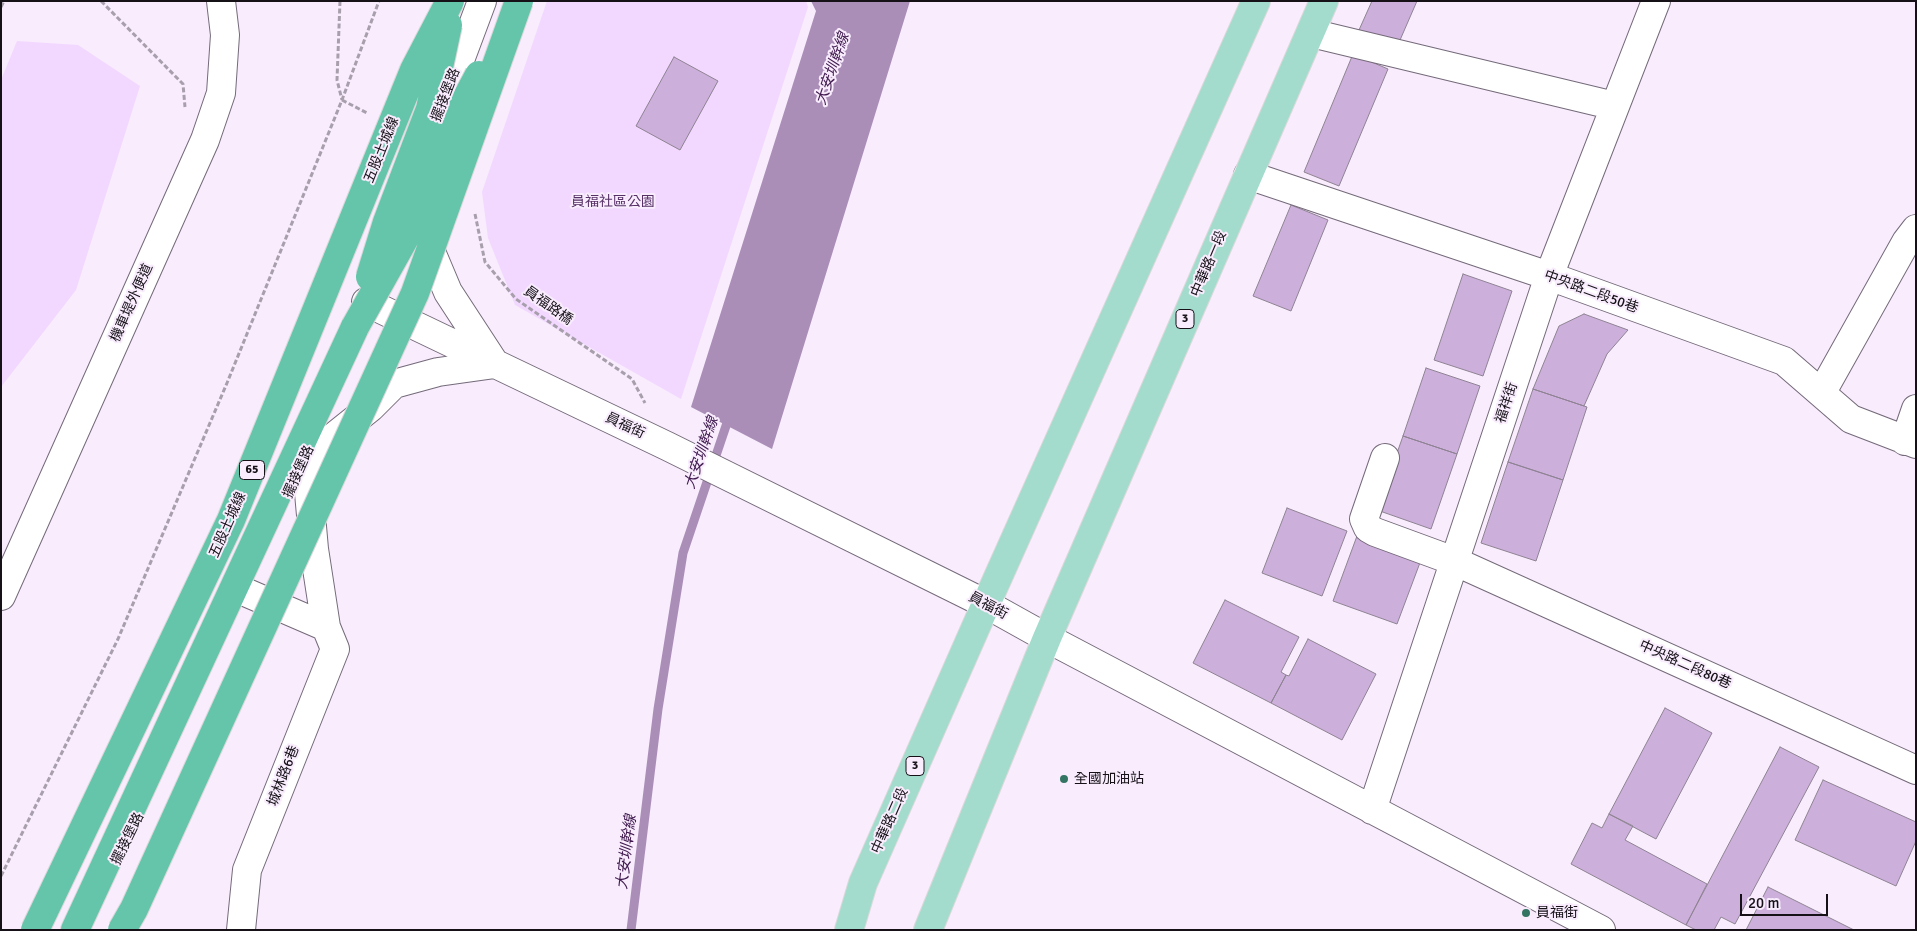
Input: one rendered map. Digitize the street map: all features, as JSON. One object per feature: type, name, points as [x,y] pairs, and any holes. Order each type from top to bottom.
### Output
[{"type":"highway","points":[[355,327],[386,222],[430,109],[452,1]]},
{"type":"highway","name":"五股土城線","points":[[35,930],[231,520],[414,70],[452,1]]},
{"type":"highway","points":[[75,930],[355,327],[410,229],[452,125],[519,1]]},
{"type":"highway","points":[[122,930],[134,909],[415,293],[519,1]]},
{"type":"main road","name":"3","points":[[986,604],[1256,1]]},
{"type":"main road","name":"中華路一段","points":[[1048,638],[1324,1]]},
{"type":"main road","name":"中華路二段","points":[[849,930],[863,883],[986,604]]},
{"type":"main road","name":"3","points":[[928,930],[1048,638]]},
{"type":"street","name":"機車堤外便道","points":[[1,596],[205,140],[220,93],[224,35],[221,1]]},
{"type":"street","name":"擺接堡路","points":[[84,930],[188,716],[306,459],[413,185],[482,1]]},
{"type":"street","name":"福祥街","points":[[1372,810],[1548,276],[1656,1]]},
{"type":"street","points":[[1311,33],[1615,106]]},
{"type":"street","name":"中央路二段50巷","points":[[1248,175],[1548,276],[1784,362],[1822,392],[1851,419],[1910,443]]},
{"type":"street","points":[[306,459],[363,413],[394,384],[438,372],[495,364],[448,292],[420,224],[413,185]]},
{"type":"street","points":[[1822,392],[1906,242],[1916,229]]},
{"type":"street","name":"員福街","points":[[366,302],[667,446],[986,604],[1601,930]]},
{"type":"street","points":[[1910,443],[1916,409]]},
{"type":"street","name":"中央路二段80巷","points":[[1385,458],[1364,519],[1368,528],[1454,561],[1916,770]]},
{"type":"street","name":"城林路6巷","points":[[241,930],[247,870],[335,649],[326,627],[314,549],[306,459]]},
{"type":"street","points":[[245,592],[326,627]]},
{"type":"path","points":[[1,7],[4,1]]},
{"type":"path","points":[[101,1],[183,84],[185,112]]},
{"type":"path","points":[[340,1],[337,80],[342,100]]},
{"type":"path","points":[[1,876],[118,638],[227,383],[342,100],[379,1]]},
{"type":"path","name":"員福路橋","points":[[476,207],[475,216],[485,262],[516,299],[632,379],[645,404]]},
{"type":"green space","name":"員福社區公園","points":[[547,1],[806,1],[808,7],[681,399],[515,305],[488,238],[482,192]]},
{"type":"green space","points":[[17,41],[78,45],[140,86],[76,290],[1,387],[1,80]]},
{"type":"water","points":[[811,1],[910,1],[772,449],[691,407],[816,11]]},
{"type":"building","points":[[1372,1],[1417,1],[1397,47],[1359,30]]},
{"type":"building","points":[[1353,54],[1388,69],[1339,186],[1304,172]]},
{"type":"building","points":[[674,57],[718,81],[680,150],[636,126]]},
{"type":"building","points":[[1291,205],[1328,220],[1291,311],[1253,296]]},
{"type":"building","points":[[1463,274],[1512,291],[1483,376],[1434,360]]},
{"type":"building","points":[[1584,314],[1628,330],[1607,354],[1584,406],[1533,389],[1559,326]]},
{"type":"building","points":[[1426,368],[1480,386],[1457,454],[1403,436]]},
{"type":"building","points":[[1533,389],[1587,407],[1563,480],[1508,462]]},
{"type":"building","points":[[1403,436],[1457,454],[1431,529],[1377,510]]},
{"type":"building","points":[[1508,462],[1563,480],[1536,561],[1481,543]]},
{"type":"building","points":[[1287,508],[1347,531],[1322,596],[1262,573]]},
{"type":"building","points":[[1357,536],[1421,560],[1397,624],[1333,601]]},
{"type":"building","points":[[1225,600],[1299,637],[1281,672],[1286,675],[1271,703],[1193,663]]},
{"type":"building","points":[[1308,639],[1376,674],[1342,740],[1271,703],[1286,675],[1289,676]]},
{"type":"building","points":[[1665,708],[1712,733],[1656,839],[1609,814]]},
{"type":"building","points":[[1780,747],[1819,767],[1735,924],[1721,917],[1714,930],[1696,930],[1686,925]]},
{"type":"building","points":[[1823,780],[1916,822],[1916,841],[1896,886],[1795,840]]},
{"type":"building","points":[[1609,814],[1633,826],[1625,840],[1707,884],[1686,925],[1571,864],[1592,823],[1602,828]]},
{"type":"building","points":[[1768,887],[1854,930],[1746,930]]},
{"type":"waterway","name":"大安圳幹線","points":[[631,930],[658,709],[683,553],[730,414]]},
{"type":"place","name":"全國加油站","points":[[1064,779]]},
{"type":"place","name":"員福街","points":[[1526,913]]}]
